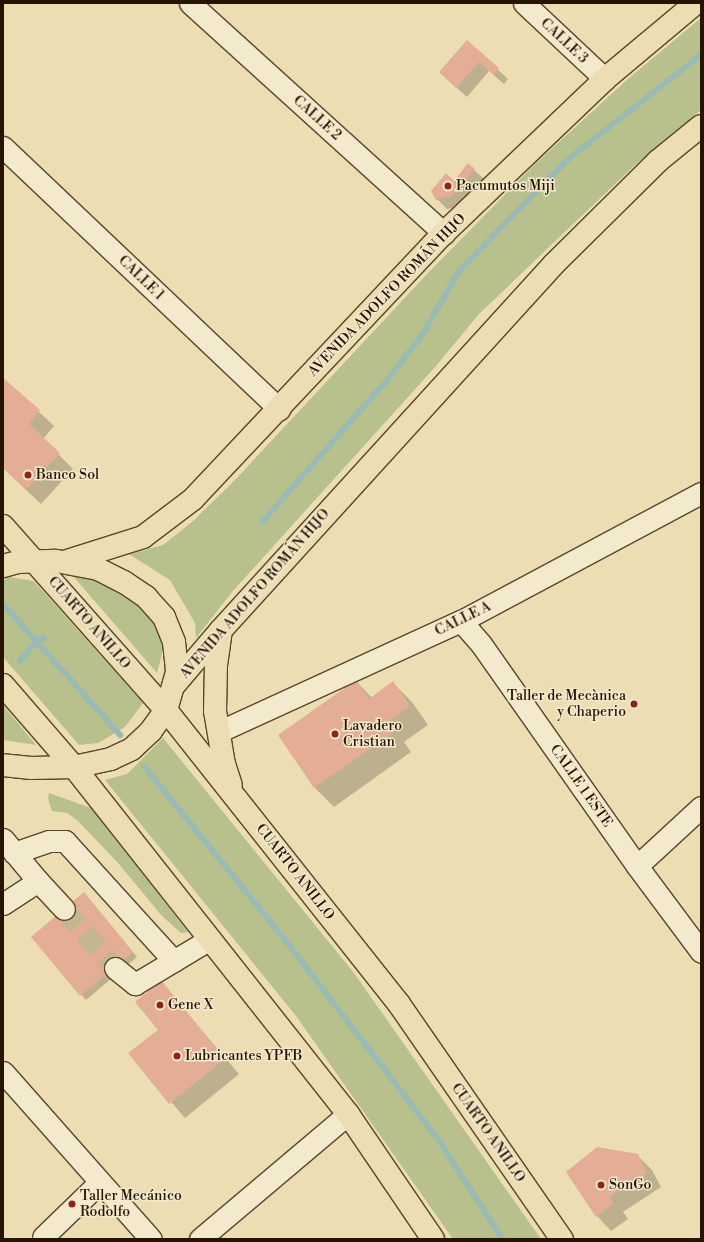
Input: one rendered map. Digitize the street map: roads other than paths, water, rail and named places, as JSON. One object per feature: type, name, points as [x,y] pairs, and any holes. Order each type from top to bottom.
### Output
[{"type":"main road","name":"AVENIDA ADOLFO ROMÁN HIJO","points":[[64,562],[143,537],[194,499],[444,233],[605,79],[696,3]]},
{"type":"main road","name":"AVENIDA ADOLFO ROMÁN HIJO","points":[[175,684],[220,630],[553,265],[658,161],[701,126]]},
{"type":"main road","name":"CUARTO ANILLO","points":[[3,526],[166,710],[399,1004],[562,1239]]},
{"type":"main road","points":[[3,566],[35,561],[64,562],[81,564],[112,576],[135,589],[156,607],[164,617],[174,642],[177,657],[175,684],[166,710],[151,731],[132,749],[111,759],[74,767],[39,768],[3,765]]},
{"type":"main road","points":[[220,630],[216,664],[218,732],[234,795]]},
{"type":"main road","points":[[3,685],[74,767],[348,1114],[433,1239]]},
{"type":"street","name":"CALLE 2","points":[[190,3],[444,233]]},
{"type":"street","name":"CALLE 3","points":[[524,3],[605,79]]},
{"type":"street","name":"CALLE 1","points":[[3,147],[279,409]]},
{"type":"street","name":"CALLE A","points":[[218,732],[461,621],[701,493]]},
{"type":"street","name":"CALLE 1 ESTE","points":[[461,621],[481,644],[637,866],[701,952]]},
{"type":"street","points":[[637,866],[701,807]]},
{"type":"street","points":[[9,846],[49,841],[65,842],[174,961]]},
{"type":"street","points":[[9,846],[64,909]]},
{"type":"street","points":[[3,904],[38,881]]},
{"type":"street","points":[[115,968],[135,984],[210,939]]},
{"type":"street","points":[[3,1072],[151,1239]]},
{"type":"street","points":[[200,1239],[348,1114]]},
{"type":"street","points":[[43,1237],[100,1182]]},
{"type":"waterway","points":[[262,522],[387,380],[422,335],[459,271],[567,160],[701,55]]},
{"type":"waterway","points":[[3,604],[120,735]]},
{"type":"waterway","points":[[20,661],[37,640],[44,638]]},
{"type":"waterway","points":[[144,766],[292,949],[440,1142],[502,1239]]},
{"type":"tunnel","points":[[64,909],[115,968]]},
{"type":"place","name":"Pacumutos Miji","points":[[448,186]]},
{"type":"place","name":"Banco Sol","points":[[28,475]]},
{"type":"place","name":"Taller de Mecànica y Chaperio","points":[[634,704]]},
{"type":"place","name":"Lavadero Cristian","points":[[335,734]]},
{"type":"place","name":"Gene X","points":[[160,1005]]},
{"type":"place","name":"Lubricantes YPFB","points":[[177,1056]]},
{"type":"place","name":"SonGo","points":[[601,1185]]},
{"type":"place","name":"Taller Mecánico Rodolfo","points":[[72,1204]]}]
